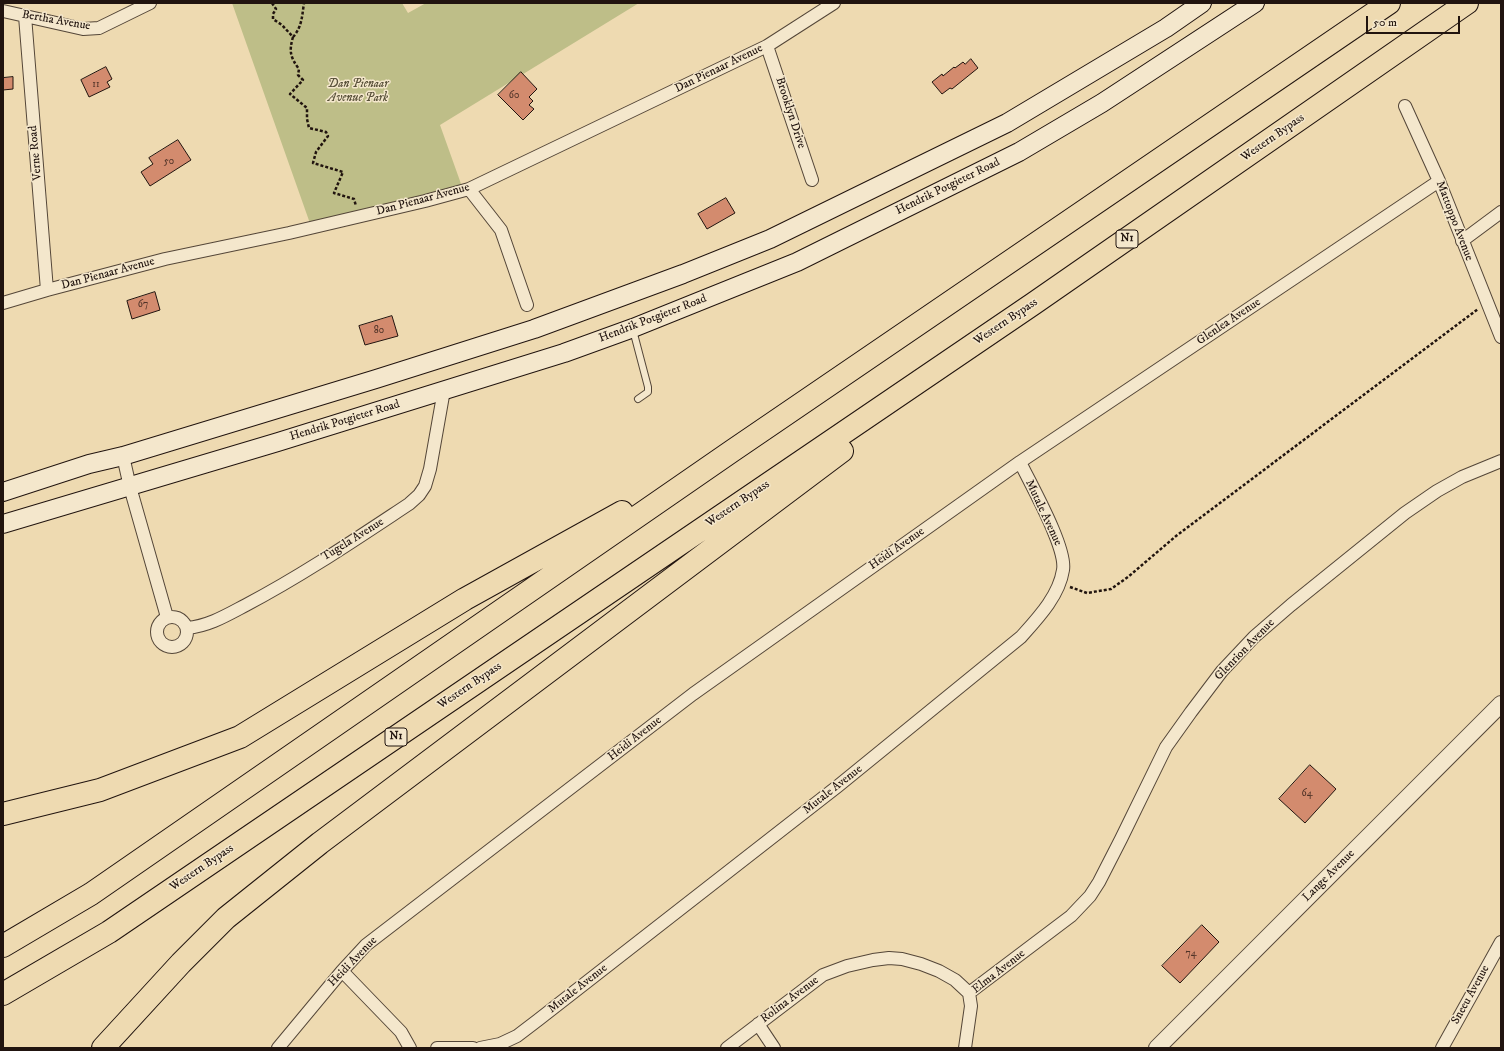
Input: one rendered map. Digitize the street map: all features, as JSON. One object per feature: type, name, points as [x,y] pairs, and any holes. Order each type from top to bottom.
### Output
[{"type":"highway","points":[[3,946],[91,894],[732,451],[1389,3]]},
{"type":"highway","name":"Western Bypass","points":[[3,994],[109,932],[1033,304],[1467,3]]},
{"type":"highway","points":[[103,1048],[181,963],[226,918],[260,889],[823,465],[1033,304]]},
{"type":"highway","points":[[3,814],[100,790],[240,737],[465,600],[732,451]]},
{"type":"main road","points":[[3,492],[89,464],[123,456],[534,329],[683,274],[770,239],[1007,123],[1166,28],[1202,3]]},
{"type":"main road","name":"Hendrik Potgieter Road","points":[[3,524],[278,442],[564,353],[632,328],[797,262],[1019,152],[1102,103],[1255,3]]},
{"type":"street","name":"Bertha Avenue","points":[[3,11],[94,29],[107,26],[150,3]]},
{"type":"street","name":"Dan Pienaar Avenue","points":[[3,303],[165,259],[360,217],[469,189],[767,46],[834,3]]},
{"type":"street","name":"Verne Road","points":[[25,16],[47,290]]},
{"type":"street","name":"Brooklyn Drive","points":[[767,46],[812,180]]},
{"type":"street","name":"Mattoppo Avenue","points":[[1405,106],[1439,181],[1501,337]]},
{"type":"street","name":"Glenlea Avenue","points":[[1020,462],[1439,181]]},
{"type":"street","points":[[469,189],[501,230],[527,305]]},
{"type":"street","points":[[1462,241],[1501,212]]},
{"type":"street","name":"Tugela Avenue","points":[[187,628],[205,625],[217,620],[271,592],[409,504],[419,495],[425,486],[430,469],[444,390]]},
{"type":"street","points":[[123,456],[130,487],[167,617]]},
{"type":"street","name":"Glenrion Avenue","points":[[1071,916],[1090,896],[1099,882],[1166,748],[1222,671],[1254,637],[1291,605],[1405,513],[1456,480],[1501,461]]},
{"type":"street","name":"Mutale Avenue","points":[[480,1048],[500,1044],[517,1036],[838,786],[1021,637],[1040,616],[1056,591],[1063,570],[1062,553],[1020,462]]},
{"type":"street","name":"Heidi Avenue","points":[[278,1048],[342,971],[366,945],[693,694],[1020,462]]},
{"type":"street","points":[[173,616],[179,618],[184,622],[187,628],[188,634],[186,640],[176,647],[165,646],[157,637],[156,631],[158,625],[167,617],[173,616]]},
{"type":"street","name":"Lange Avenue","points":[[1157,1048],[1501,704]]},
{"type":"street","name":"Elma Avenue","points":[[965,1048],[971,1006],[969,993],[1071,916]]},
{"type":"street","name":"Sneeu Avenue","points":[[1442,1048],[1501,942]]},
{"type":"street","name":"Rolina Avenue","points":[[727,1048],[823,975],[847,966],[873,960],[889,958],[902,959],[921,964],[939,971],[955,980],[969,993]]},
{"type":"street","points":[[342,971],[401,1032],[410,1048]]},
{"type":"street","points":[[758,1024],[774,1048]]},
{"type":"street","points":[[437,1048],[473,1048]]},
{"type":"lane","points":[[632,328],[648,386],[648,392],[638,399]]},
{"type":"path","points":[[272,3],[276,10],[273,14],[273,19],[282,25],[293,37]]},
{"type":"path","points":[[304,3],[301,26],[293,37],[290,52],[299,69],[298,75],[303,80],[290,94],[307,108],[309,128],[326,132],[328,136],[316,152],[313,163],[343,172],[334,193],[354,199],[360,217]]},
{"type":"path","points":[[1059,583],[1087,593],[1111,589],[1183,532],[1487,302]]},
{"type":"green space","name":"Dan Pienaar Avenue Park","points":[[232,3],[402,3],[408,13],[426,3],[639,3],[440,125],[465,195],[312,229]]},
{"type":"building","points":[[971,59],[978,68],[952,89],[950,88],[942,94],[932,82],[942,74],[943,76],[954,67],[955,68],[963,62],[965,64]]},
{"type":"building","points":[[106,67],[112,79],[107,82],[110,87],[89,97],[81,80]]},
{"type":"building","points":[[521,72],[537,89],[529,97],[533,101],[529,105],[534,109],[523,120],[498,95]]},
{"type":"building","points":[[13,77],[13,89],[3,90],[3,78]]},
{"type":"building","points":[[178,140],[191,160],[150,186],[141,172],[153,164],[149,158]]},
{"type":"building","points":[[726,198],[735,213],[707,229],[698,214]]},
{"type":"building","points":[[155,292],[160,310],[132,319],[127,301]]},
{"type":"building","points":[[392,316],[398,336],[365,345],[359,326]]},
{"type":"building","points":[[1310,765],[1336,789],[1305,823],[1279,799]]},
{"type":"building","points":[[1202,925],[1219,942],[1180,983],[1162,966]]}]
